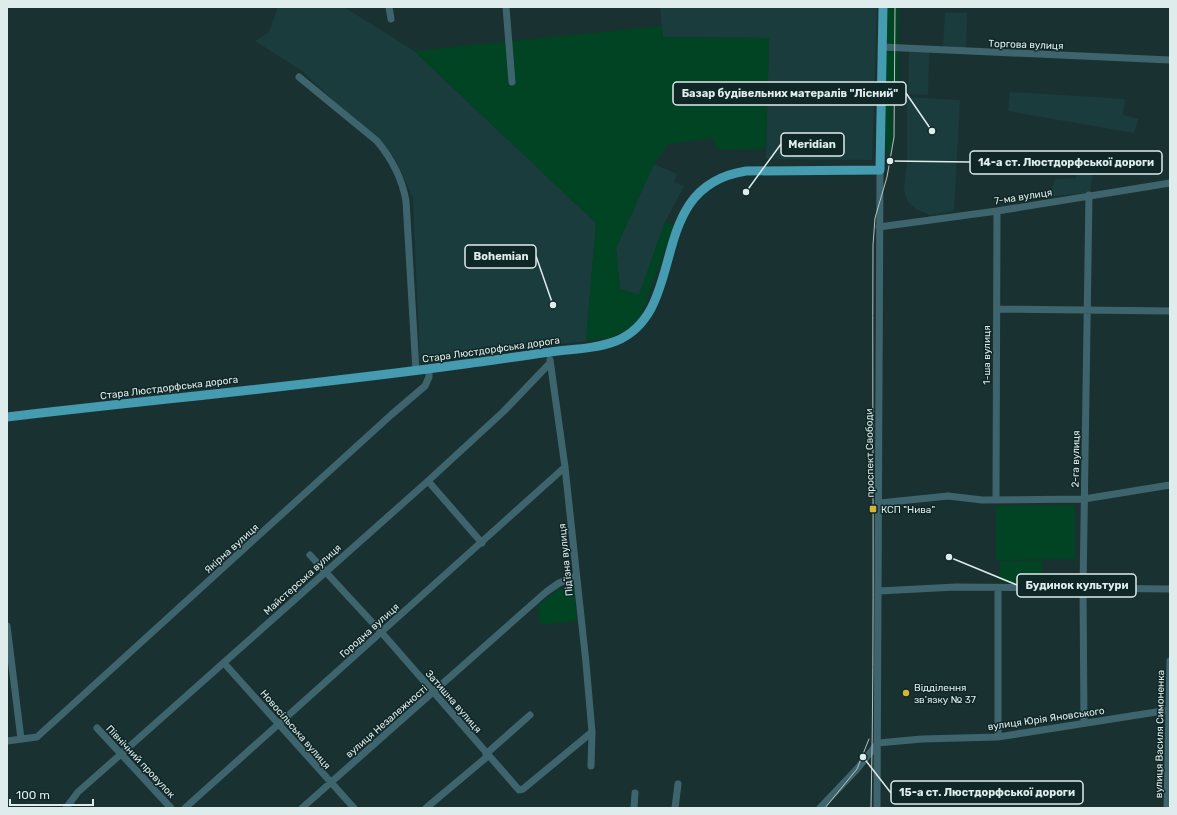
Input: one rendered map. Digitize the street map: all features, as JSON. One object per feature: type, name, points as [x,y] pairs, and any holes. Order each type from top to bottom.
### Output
[{"type":"main road","points":[[880,170],[883,7]]},
{"type":"main road","name":"Стара Люстдорфська дорога","points":[[7,417],[416,371],[610,343],[625,336],[642,322],[652,307],[685,212],[696,194],[712,181],[733,173],[746,171],[880,170]]},
{"type":"street","points":[[389,7],[391,19]]},
{"type":"street","points":[[506,7],[512,82]]},
{"type":"street","name":"Торгова вулиця","points":[[882,47],[1170,60]]},
{"type":"street","points":[[299,77],[377,141],[400,176],[406,201],[416,371]]},
{"type":"street","name":"проспект Свободи","points":[[877,808],[880,503],[880,170]]},
{"type":"street","name":"7-ма вулиця","points":[[879,227],[1170,183]]},
{"type":"street","name":"2-га вулиця","points":[[1084,723],[1083,589],[1089,195]]},
{"type":"street","name":"1-ша вулиця","points":[[996,499],[997,210]]},
{"type":"street","points":[[997,309],[1170,310]]},
{"type":"street","name":"Підʼїзна вулиця","points":[[551,352],[550,363],[565,467],[592,732],[591,766]]},
{"type":"street","name":"Майстерська вулиця","points":[[66,808],[78,792],[428,481],[504,411],[550,363]]},
{"type":"street","name":"Якірна вулиця","points":[[21,739],[37,737],[391,414],[424,386],[429,377],[429,369]]},
{"type":"street","name":"Городна вулиця","points":[[185,808],[382,633],[565,467]]},
{"type":"street","points":[[428,481],[482,543]]},
{"type":"street","points":[[880,503],[948,496],[996,499],[1084,499],[1170,485]]},
{"type":"street","name":"Затишна вулиця","points":[[310,555],[324,572],[382,633],[487,755],[520,790],[592,732]]},
{"type":"street","name":"вулиця Незалежності","points":[[302,808],[546,592],[559,583],[576,576]]},
{"type":"street","points":[[879,591],[956,587],[1170,589]]},
{"type":"street","points":[[998,588],[998,737]]},
{"type":"street","points":[[7,626],[21,739],[7,741]]},
{"type":"street","name":"вулиця Василя Симоненка","points":[[1166,808],[1170,661]]},
{"type":"street","name":"Новосільська вулиця","points":[[224,663],[354,808]]},
{"type":"street","name":"вулиця Юрія Яновського","points":[[878,743],[922,739],[998,737],[1169,710]]},
{"type":"street","points":[[426,808],[530,715]]},
{"type":"street","name":"Північний провулок","points":[[97,728],[171,808]]},
{"type":"street","points":[[820,808],[857,769],[878,743]]},
{"type":"street","points":[[675,808],[678,784]]},
{"type":"street","points":[[634,808],[635,793]]},
{"type":"street","points":[[1166,808],[1170,806]]},
{"type":"shaded area","points":[[278,7],[344,7],[414,51],[596,223],[586,341],[420,362],[413,198],[394,157],[302,71],[255,41],[269,32]]},
{"type":"shaded area","points":[[660,7],[877,7],[872,160],[766,159],[769,38],[663,37]]},
{"type":"shaded area","points":[[945,13],[967,13],[966,49],[943,49]]},
{"type":"shaded area","points":[[909,51],[929,52],[928,95],[908,94]]},
{"type":"shaded area","points":[[1010,92],[1125,99],[1123,115],[1138,119],[1134,133],[1008,111]]},
{"type":"shaded area","points":[[907,97],[960,100],[954,211],[930,215],[916,209],[908,202],[904,190],[907,163]]},
{"type":"shaded area","points":[[1079,160],[1094,162],[1090,192],[1049,197],[1055,179],[1076,178]]},
{"type":"shaded area","points":[[654,164],[677,174],[674,182],[684,186],[665,222],[639,295],[620,289],[616,248]]},
{"type":"green space","points":[[886,7],[899,7],[898,90],[885,88]]},
{"type":"green space","points":[[662,26],[663,37],[769,38],[766,149],[717,150],[714,138],[668,144],[654,164],[616,248],[620,289],[639,295],[665,222],[674,225],[641,316],[629,328],[610,338],[586,341],[596,223],[414,51]]},
{"type":"green space","points":[[887,97],[892,98],[893,137],[890,154],[886,151],[885,99]]},
{"type":"green space","points":[[1075,505],[1075,559],[996,560],[996,506]]},
{"type":"green space","points":[[1000,561],[1042,561],[1042,582],[1000,582]]},
{"type":"green space","points":[[574,587],[577,621],[540,625],[538,606],[558,590]]},
{"type":"tram line","points":[[871,808],[873,597],[873,245],[875,218],[887,177],[894,137],[895,7]]},
{"type":"tram line","points":[[825,808],[857,769],[869,739]]},
{"type":"place","name":"Базар будівельних матералів \"Лісний\"","points":[[932,131]]},
{"type":"place","name":"14-а ст. Люстдорфської дороги","points":[[890,161]]},
{"type":"place","name":"Meridian","points":[[746,192]]},
{"type":"place","name":"Bohemian","points":[[553,305]]},
{"type":"place","name":"КСП \"Нива\"","points":[[873,509]]},
{"type":"place","name":"Будинок культури","points":[[949,557]]},
{"type":"place","name":"Відділення зв'язку № 37","points":[[906,693]]},
{"type":"place","name":"15-а ст. Люстдорфської дороги","points":[[863,757]]}]
